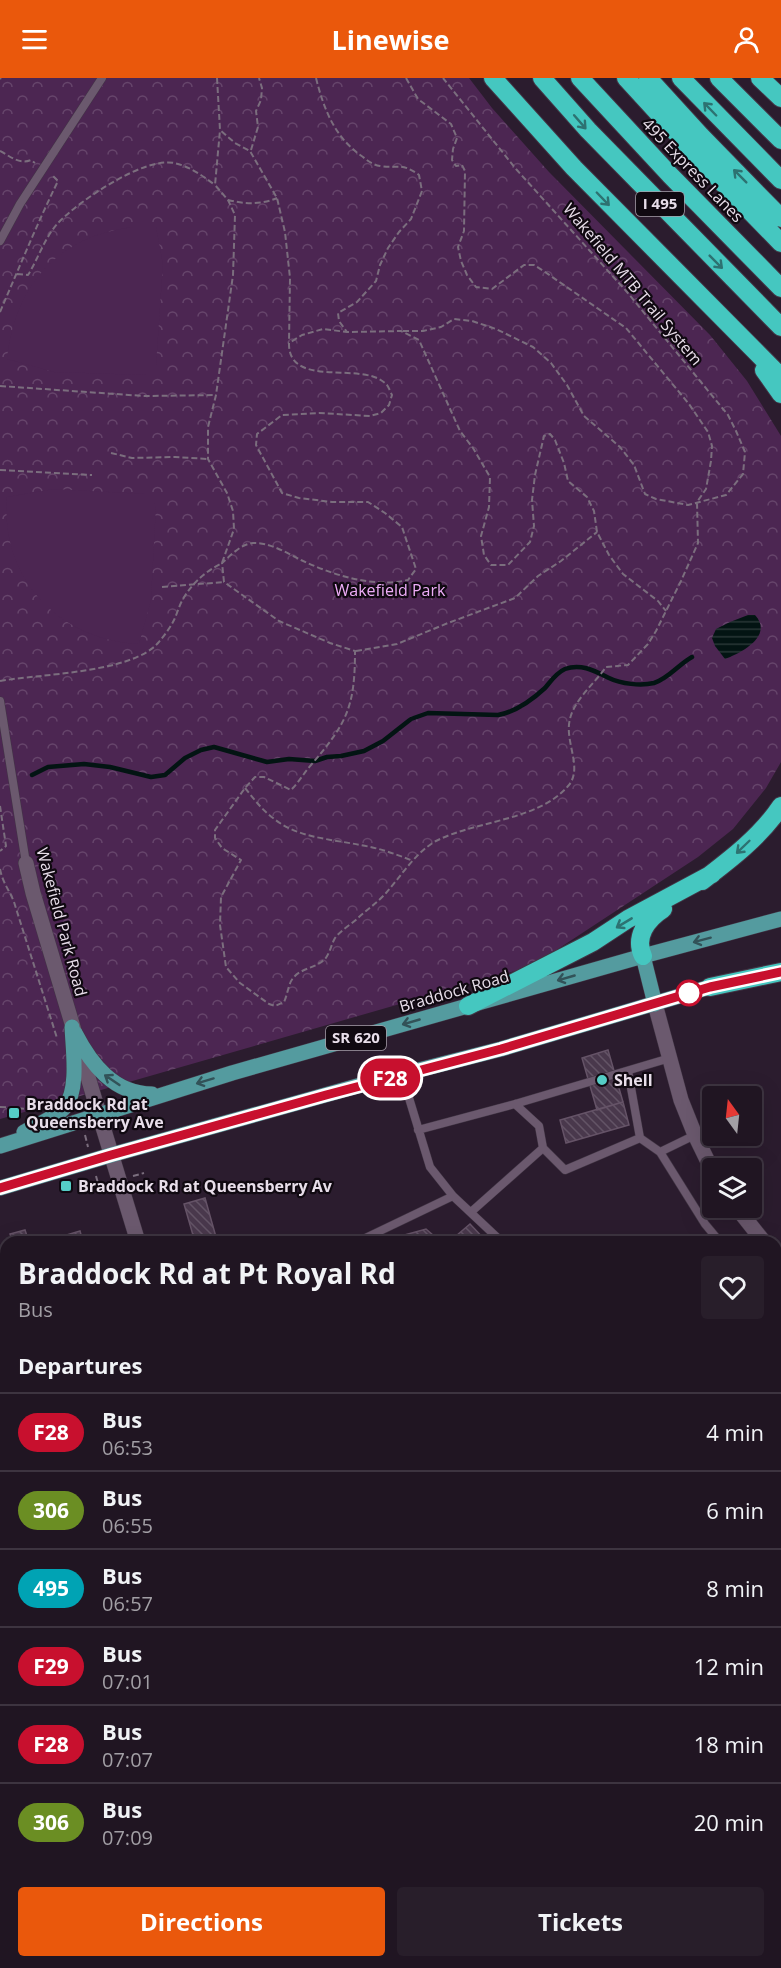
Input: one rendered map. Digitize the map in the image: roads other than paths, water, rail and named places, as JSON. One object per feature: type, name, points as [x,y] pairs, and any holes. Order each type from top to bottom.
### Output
[{"type":"highway","points":[[493,78],[574,168],[781,377]]},
{"type":"highway","name":"I 495","points":[[542,78],[588,130],[781,327]]},
{"type":"highway","name":"495 Express Lanes","points":[[580,78],[670,175],[781,288]]},
{"type":"highway","points":[[626,78],[712,173],[781,243]]},
{"type":"highway","points":[[648,78],[700,136],[781,218]]},
{"type":"highway","points":[[681,78],[781,180]]},
{"type":"highway","points":[[719,78],[781,140]]},
{"type":"highway","points":[[760,78],[781,98]]},
{"type":"highway","points":[[704,300],[762,367],[781,394]]},
{"type":"highway","points":[[643,956],[640,941],[643,928],[651,917],[740,852],[773,818],[781,806]]},
{"type":"highway","points":[[468,1006],[593,942],[712,874]]},
{"type":"highway","points":[[710,987],[781,972]]},
{"type":"main road","name":"Braddock Road","points":[[0,1146],[167,1093],[643,956],[781,919]]},
{"type":"main road","points":[[643,956],[655,1004]]},
{"type":"main road","points":[[0,1188],[111,1155],[490,1052],[781,966]]},
{"type":"main road","points":[[72,1028],[84,1051],[102,1074],[111,1081],[136,1093],[150,1095],[167,1093]]},
{"type":"main road","points":[[0,1146],[64,1108],[69,1098],[74,1074],[72,1028]]},
{"type":"street","name":"Wakefield Park Road","points":[[26,863],[72,1028],[136,1236]]},
{"type":"street","points":[[655,1004],[681,1100],[706,1158]]},
{"type":"street","points":[[745,1218],[759,1236]]},
{"type":"lane","points":[[0,241],[42,168],[102,78]]},
{"type":"lane","name":"Wakefield Park Road","points":[[0,701],[26,863]]},
{"type":"lane","points":[[418,1130],[670,1058]]},
{"type":"lane","points":[[627,1071],[640,1138],[660,1152],[715,1236]]},
{"type":"lane","points":[[402,1075],[430,1167],[453,1196],[496,1236]]},
{"type":"lane","points":[[515,1104],[539,1126],[543,1148],[565,1170],[640,1138]]},
{"type":"lane","points":[[660,1152],[695,1135]]},
{"type":"lane","points":[[471,1212],[543,1148]]},
{"type":"lane","points":[[370,1236],[453,1196]]},
{"type":"waterway","points":[[32,775],[48,767],[84,764],[110,767],[151,777],[165,775],[185,758],[201,750],[214,747],[267,762],[289,759],[315,761],[364,751],[383,741],[411,719],[428,713],[498,715],[511,711],[535,697],[556,675],[571,667],[593,670],[619,682],[649,684],[664,678],[692,657]]},
{"type":"place","name":"Shell","points":[[602,1080]]},
{"type":"place","name":"Braddock Rd at Queensberry Ave","points":[[14,1113]]},
{"type":"place","name":"Braddock Rd at Queensberry Av","points":[[66,1186]]},
{"type":"park label","name":"Wakefield Park","points":[[390,590]]}]
